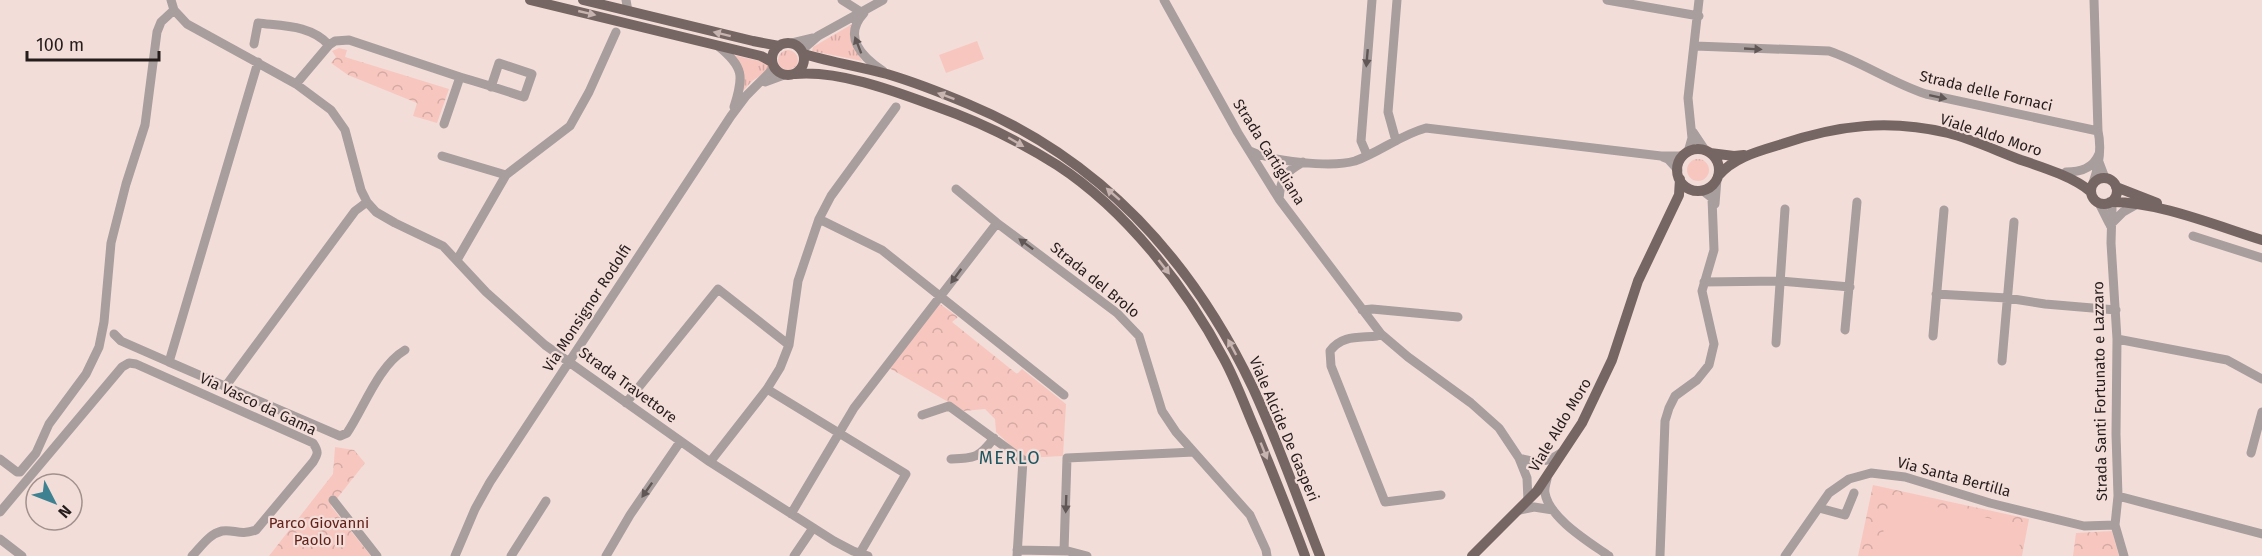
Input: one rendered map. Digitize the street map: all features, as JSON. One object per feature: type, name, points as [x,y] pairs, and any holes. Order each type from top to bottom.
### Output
[{"type":"main road","points":[[530,0],[761,56],[789,74],[802,68],[799,49]]},
{"type":"main road","name":"Viale Alcide De Gasperi","points":[[583,0],[627,5],[753,41],[799,49],[889,75],[968,104],[1063,155],[1112,192],[1144,224],[1193,284],[1220,325],[1254,390],[1320,556]]},
{"type":"main road","points":[[773,65],[773,53],[779,46]]},
{"type":"main road","name":"Viale Alcide De Gasperi","points":[[789,74],[808,73],[861,83],[905,95],[961,115],[1000,133],[1058,166],[1103,202],[1135,234],[1182,291],[1225,360],[1281,492],[1305,556]]},
{"type":"main road","name":"Viale Aldo Moro","points":[[1668,221],[1699,190],[1708,188],[1739,159],[1812,134],[1845,127],[1879,124],[1911,126],[1949,133],[2092,186]]},
{"type":"main road","name":"Viale Aldo Moro","points":[[1472,556],[1524,506],[1548,477],[1598,394],[1612,360],[1638,281],[1679,195],[1679,175],[1685,154],[1696,149],[1734,156],[1753,153]]},
{"type":"main road","points":[[1708,152],[1717,161],[1718,178]]},
{"type":"main road","name":"Viale Aldo Moro","points":[[2044,168],[2066,172],[2092,186]]},
{"type":"main road","points":[[1679,175],[1684,185],[1699,190]]},
{"type":"main road","points":[[2176,213],[2116,187],[2112,180],[2105,177],[2092,186],[2094,200],[2126,201],[2176,213],[2262,240]]},
{"type":"main road","name":"Strada Santi Fortunato e Lazzaro","points":[[2104,202],[2116,195],[2116,187]]},
{"type":"street","points":[[842,0],[861,12]]},
{"type":"street","points":[[799,49],[883,0]]},
{"type":"street","name":"Strada Cartigliana","points":[[1164,0],[1264,176],[1362,310],[1381,334],[1486,415],[1499,428],[1519,458],[1527,478],[1524,506]]},
{"type":"street","points":[[1367,155],[1361,141],[1371,0]]},
{"type":"street","points":[[1396,141],[1388,112],[1397,0]]},
{"type":"street","points":[[1607,0],[1699,16]]},
{"type":"street","points":[[1248,150],[1262,157],[1303,162],[1353,161],[1406,135],[1426,128],[1660,156],[1685,154],[1692,144],[1689,98],[1699,0]]},
{"type":"street","points":[[2092,186],[2100,152],[2094,0]]},
{"type":"street","points":[[0,459],[20,472],[36,453],[49,424],[86,375],[96,357],[104,322],[111,243],[145,124],[157,32],[173,5],[187,24],[296,84],[325,105],[341,122],[350,142],[359,183],[367,202],[355,211],[225,387]]},
{"type":"street","points":[[871,7],[862,15],[856,26],[857,48],[869,62],[889,75]]},
{"type":"street","points":[[254,44],[258,23],[306,29],[322,37],[329,45]]},
{"type":"street","points":[[457,260],[506,175],[570,126],[589,92],[616,32]]},
{"type":"street","points":[[296,84],[329,45],[335,41],[349,40],[491,87],[524,97],[532,74],[499,63],[491,87]]},
{"type":"street","points":[[716,45],[732,58],[739,68],[738,94],[731,116]]},
{"type":"street","name":"Strada delle Fornaci","points":[[1695,46],[1828,51],[1843,56],[1902,86],[1926,94],[2098,131]]},
{"type":"street","points":[[169,362],[258,62]]},
{"type":"street","name":"Via Monsignor Rodolfi","points":[[455,556],[475,509],[490,482],[731,116],[773,65]]},
{"type":"street","name":"Via Monsignor Rodolfi","points":[[757,85],[789,74]]},
{"type":"street","points":[[444,124],[460,76]]},
{"type":"street","points":[[710,462],[768,389],[780,368],[789,345],[798,281],[819,219],[831,196],[896,107]]},
{"type":"street","points":[[1692,129],[1708,152]]},
{"type":"street","name":"Viale Aldo Moro","points":[[2066,172],[2080,172],[2088,168],[2100,152]]},
{"type":"street","points":[[442,156],[506,175]]},
{"type":"street","points":[[1660,156],[1668,159],[1679,175]]},
{"type":"street","points":[[1264,176],[1274,162],[1284,160]]},
{"type":"street","points":[[1264,176],[1282,174],[1303,162]]},
{"type":"street","points":[[2099,162],[2105,177]]},
{"type":"street","points":[[1279,199],[1281,186],[1288,171]]},
{"type":"street","points":[[1713,210],[1718,178]]},
{"type":"street","name":"Strada del Brolo","points":[[956,189],[997,223],[1123,318],[1139,336],[1162,411],[1176,432],[1250,515],[1267,556]]},
{"type":"street","points":[[1660,556],[1665,421],[1675,396],[1697,380],[1709,365],[1714,344],[1702,291],[1714,250],[1712,198],[1699,190]]},
{"type":"street","name":"Strada Travettore","points":[[367,202],[383,218],[443,246],[505,311],[545,345],[680,442],[834,541],[864,555]]},
{"type":"street","points":[[1845,330],[1857,202]]},
{"type":"street","name":"Strada Santi Fortunato e Lazzaro","points":[[2104,202],[2112,208],[2110,225],[2117,339],[2118,496],[2115,525],[2124,556]]},
{"type":"street","points":[[2110,225],[2123,212],[2137,204]]},
{"type":"street","points":[[1776,343],[1785,209]]},
{"type":"street","points":[[1933,336],[1944,210]]},
{"type":"street","points":[[819,219],[882,250],[1064,395]]},
{"type":"street","points":[[2002,361],[2014,222]]},
{"type":"street","points":[[792,514],[854,408],[997,223]]},
{"type":"street","points":[[2193,236],[2262,258]]},
{"type":"street","points":[[1704,282],[1780,281],[1850,287]]},
{"type":"street","points":[[626,403],[717,289],[789,345]]},
{"type":"street","points":[[1936,294],[2007,298],[2116,310]]},
{"type":"street","points":[[1362,310],[1458,317]]},
{"type":"street","points":[[114,334],[121,341],[340,436],[347,433],[371,390],[398,354],[405,350]]},
{"type":"street","points":[[1381,334],[1336,342],[1329,351],[1331,366],[1385,502],[1441,495]]},
{"type":"street","points":[[2117,339],[2227,360],[2262,379]]},
{"type":"street","name":"Via Vasco da Gama","points":[[0,512],[122,367],[129,363],[136,364],[312,444],[318,450],[318,455],[313,462],[256,530],[244,534],[224,531],[210,537],[192,556]]},
{"type":"street","points":[[768,389],[906,474],[864,555]]},
{"type":"street","points":[[922,415],[949,406],[1023,460],[1017,553],[1064,551],[1087,556]]},
{"type":"street","points":[[2251,453],[2262,412]]},
{"type":"street","points":[[951,459],[973,458],[983,453],[994,438]]},
{"type":"street","points":[[606,556],[630,515],[680,442]]},
{"type":"street","points":[[1519,458],[1531,462],[1546,461],[1565,450]]},
{"type":"street","points":[[1064,551],[1067,458],[1194,452]]},
{"type":"street","name":"Via Santa Bertilla","points":[[1785,556],[1829,493],[1849,479],[1871,473],[1905,477],[2084,526],[2115,525]]},
{"type":"street","points":[[1548,477],[1545,494],[1553,510],[1574,531],[1608,556]]},
{"type":"street","points":[[1819,508],[1845,515],[1854,493]]},
{"type":"street","points":[[2118,496],[2262,534]]},
{"type":"street","points":[[333,500],[377,556]]},
{"type":"street","points":[[511,556],[546,501]]},
{"type":"street","points":[[1524,506],[1553,510]]},
{"type":"street","points":[[794,556],[813,528]]},
{"type":"street","points":[[0,539],[22,556]]},
{"type":"green space","points":[[854,23],[854,47],[862,61],[812,51],[813,47]]},
{"type":"green space","points":[[977,41],[984,59],[946,73],[939,55]]},
{"type":"green space","points":[[339,48],[347,50],[345,57],[449,89],[437,123],[413,116],[417,103],[348,75],[331,63],[336,57],[332,51]]},
{"type":"green space","points":[[788,50],[795,53],[798,60],[795,67],[788,70],[781,67],[778,60],[781,53]]},
{"type":"green space","points":[[733,55],[769,63],[769,70],[752,81],[742,92],[743,72],[740,63]]},
{"type":"green space","points":[[1698,159],[1706,162],[1709,170],[1706,178],[1698,181],[1690,178],[1687,170],[1690,162]]},
{"type":"green space","points":[[940,304],[958,317],[952,322],[1017,374],[1022,369],[1066,404],[1063,456],[1024,458],[996,432],[995,419],[985,409],[964,411],[889,368]]},
{"type":"green space","name":"Parco Giovanni Paolo II","points":[[335,447],[354,450],[365,463],[331,506],[371,556],[269,556],[333,474]]},
{"type":"green space","points":[[1873,485],[2029,519],[2022,556],[1858,556]]},
{"type":"green space","points":[[1891,497],[2024,526],[2017,556],[1878,556]]},
{"type":"green space","points":[[2112,531],[2119,556],[2073,556],[2076,533]]},
{"type":"district","name":"MERLO","points":[[1010,458]]}]
